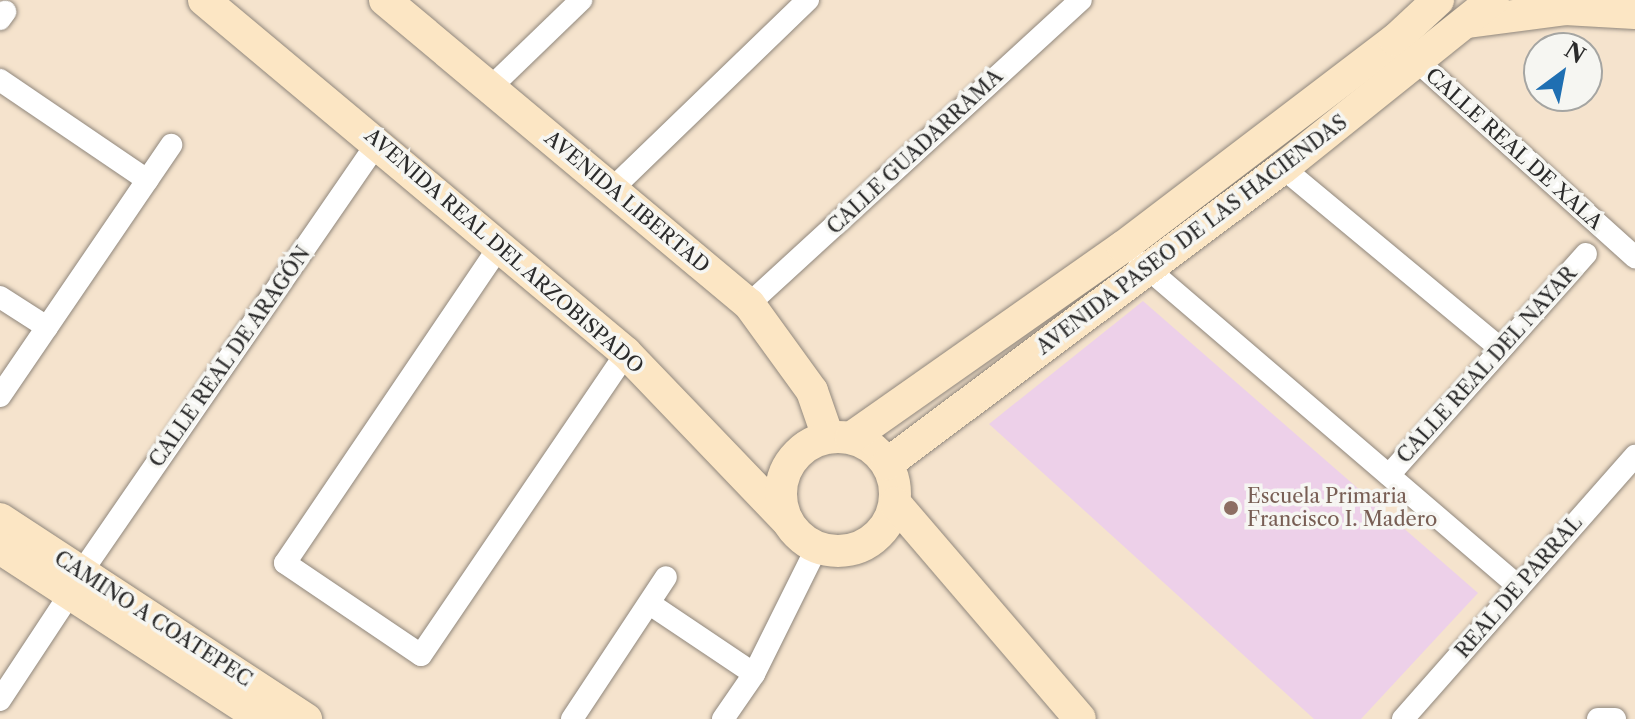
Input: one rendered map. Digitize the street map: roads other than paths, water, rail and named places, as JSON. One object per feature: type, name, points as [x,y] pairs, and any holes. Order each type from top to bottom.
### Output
[{"type":"main road","name":"AVENIDA REAL DEL ARZOBISPADO","points":[[204,0],[501,244],[626,353],[787,521]]},
{"type":"main road","name":"AVENIDA LIBERTAD","points":[[385,0],[749,304],[812,391],[839,438]]},
{"type":"main road","name":"AVENIDA PASEO DE LAS HACIENDAS","points":[[887,464],[1283,168],[1406,51],[1438,0]]},
{"type":"main road","name":"AVENIDA PASEO DE LAS HACIENDAS","points":[[839,438],[1406,51],[1468,22],[1493,0]]},
{"type":"main road","points":[[1468,22],[1565,9],[1635,13]]},
{"type":"main road","points":[[895,503],[889,521],[861,546],[843,551],[817,547],[787,521],[781,495],[786,469],[803,449],[839,438],[865,443],[887,464],[895,503],[1080,719]]},
{"type":"main road","name":"CAMINO A COATEPEC","points":[[0,519],[76,583],[262,719]]},
{"type":"main road","name":"CAMINO A COATEPEC","points":[[0,548],[76,583],[306,719]]},
{"type":"street","points":[[490,88],[581,0]]},
{"type":"street","points":[[611,190],[808,0]]},
{"type":"street","name":"CALLE GUADARRAMA","points":[[749,304],[1081,0]]},
{"type":"street","name":"CALLE REAL DE XALA","points":[[1406,51],[1635,257]]},
{"type":"street","points":[[0,80],[147,180]]},
{"type":"street","name":"CALLE REAL DE ARAGÓN","points":[[0,700],[76,583],[378,142]]},
{"type":"street","points":[[0,396],[171,145]]},
{"type":"street","name":"CALLE REAL DEL NAYAR","points":[[1283,168],[1501,349]]},
{"type":"street","points":[[501,244],[285,563],[421,655],[626,353]]},
{"type":"street","points":[[1123,247],[1519,587]]},
{"type":"street","name":"CALLE REAL DEL NAYAR","points":[[1389,475],[1586,254]]},
{"type":"street","points":[[0,297],[47,327]]},
{"type":"street","name":"REAL DE PARRAL","points":[[1403,719],[1635,456]]},
{"type":"street","points":[[723,719],[754,674],[817,547]]},
{"type":"street","points":[[572,719],[666,577]]},
{"type":"street","points":[[650,604],[754,674]]},
{"type":"street","points":[[1598,719],[1615,719]]},
{"type":"place","name":"Escuela Primaria Francisco I. Madero","points":[[1231,508]]}]
